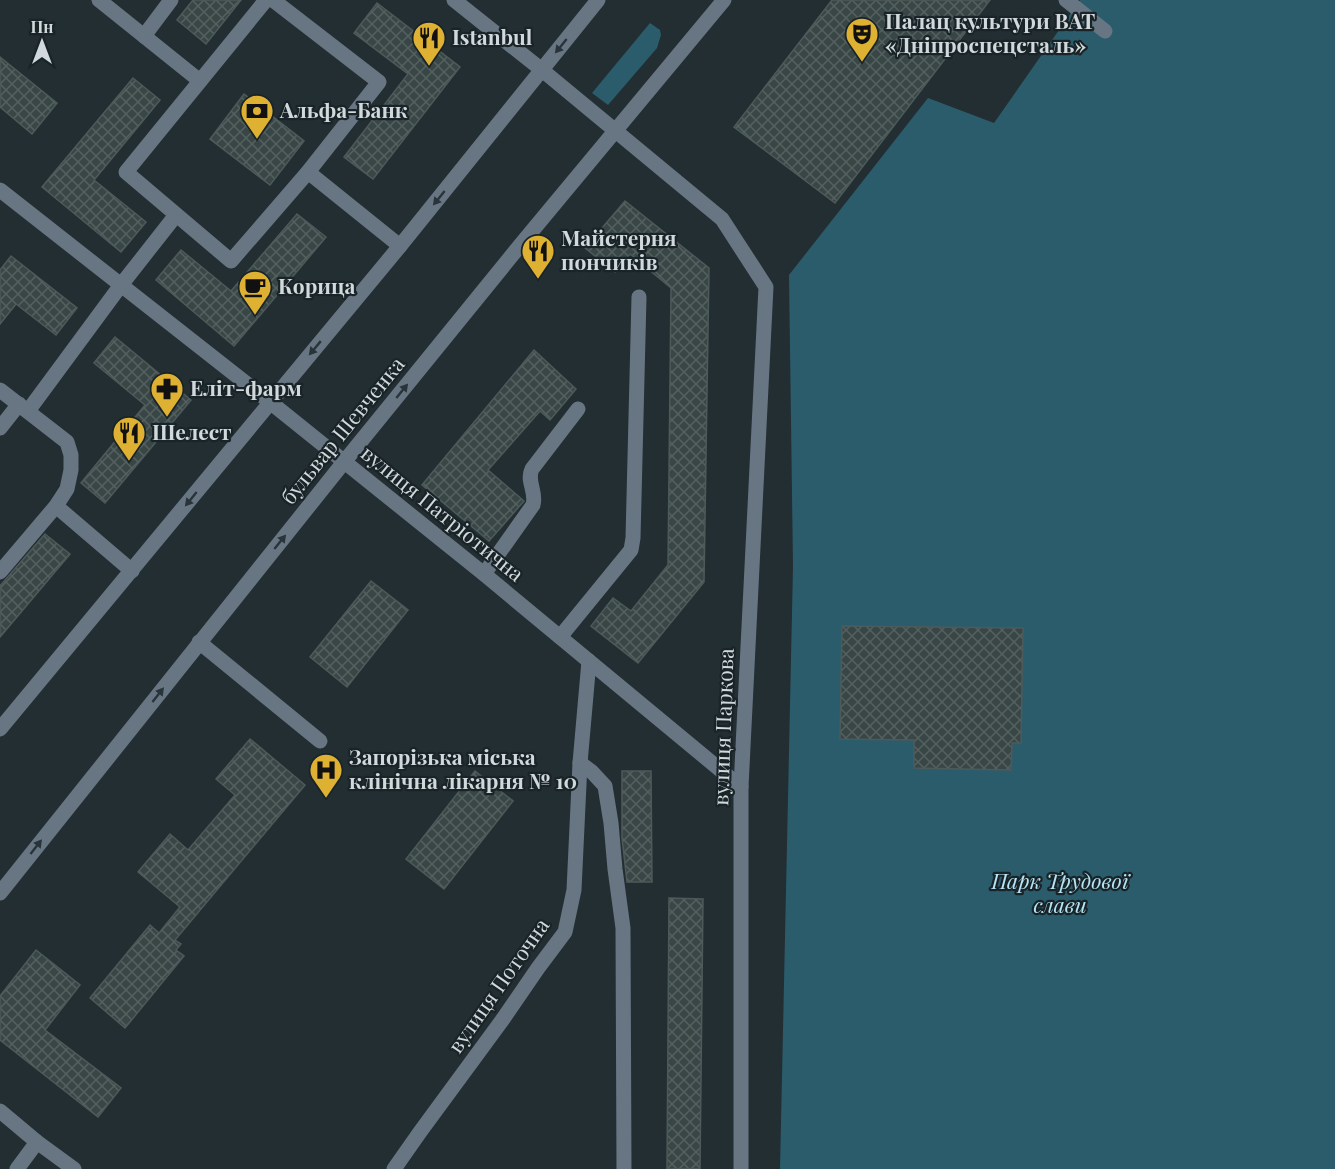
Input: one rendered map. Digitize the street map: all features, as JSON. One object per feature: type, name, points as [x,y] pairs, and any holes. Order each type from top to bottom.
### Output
[{"type":"street","points":[[99,0],[200,81]]},
{"type":"street","points":[[144,36],[171,0]]},
{"type":"street","points":[[266,0],[126,172],[231,261],[308,172],[380,82],[273,0]]},
{"type":"street","points":[[454,0],[616,131]]},
{"type":"street","points":[[0,729],[400,246],[598,0]]},
{"type":"street","name":"бульвар Шевченка","points":[[0,893],[344,462],[724,0]]},
{"type":"street","points":[[1066,0],[1105,31]]},
{"type":"street","name":"вулиця Паркова","points":[[616,131],[722,219],[766,287],[741,786],[741,1169]]},
{"type":"street","points":[[308,172],[400,246]]},
{"type":"street","name":"вулиця Патріотична","points":[[0,190],[484,574],[741,786]]},
{"type":"street","points":[[0,428],[23,408],[176,215]]},
{"type":"street","points":[[560,637],[631,550],[639,297]]},
{"type":"street","points":[[0,390],[67,442],[71,455],[67,489],[56,506],[0,572]]},
{"type":"street","points":[[484,574],[533,505],[535,496],[529,478],[532,469],[578,409]]},
{"type":"street","points":[[56,506],[132,571]]},
{"type":"street","points":[[200,642],[320,741]]},
{"type":"street","name":"вулиця Поточна","points":[[394,1169],[565,932],[574,890],[580,763],[589,661]]},
{"type":"street","points":[[580,763],[605,786],[623,928],[624,1169]]},
{"type":"street","points":[[0,1110],[74,1169]]},
{"type":"street","points":[[17,1169],[38,1142]]},
{"type":"green space","name":"Парк Трудової слави","points":[[1080,0],[1335,0],[1335,1169],[780,1169],[793,566],[789,275],[928,98],[994,123]]},
{"type":"green space","points":[[650,23],[660,30],[661,35],[657,48],[608,105],[592,93]]},
{"type":"building","points":[[193,0],[241,0],[206,44],[177,20]]},
{"type":"building","name":"Палац культури ВАТ «Дніпроспецсталь»","points":[[832,0],[990,0],[835,203],[734,127]]},
{"type":"building","points":[[377,3],[460,67],[373,179],[344,157],[408,74],[354,33]]},
{"type":"building","points":[[0,57],[57,103],[32,134],[0,107]]},
{"type":"building","points":[[133,78],[160,100],[94,180],[146,222],[121,252],[42,187]]},
{"type":"building","name":"Альфа-Банк","points":[[244,94],[304,141],[270,185],[210,139]]},
{"type":"building","points":[[625,201],[709,268],[704,582],[638,663],[591,626],[613,598],[631,611],[668,565],[671,288],[630,254],[615,272],[585,248]]},
{"type":"building","points":[[297,214],[326,237],[234,346],[156,280],[181,250],[231,291]]},
{"type":"building","points":[[11,256],[77,308],[56,335],[16,304],[0,324],[0,270]]},
{"type":"building","points":[[115,337],[191,400],[105,503],[81,483],[145,405],[94,363]]},
{"type":"building","points":[[534,350],[576,389],[550,420],[540,411],[488,470],[524,501],[489,541],[422,485]]},
{"type":"building","points":[[45,534],[70,554],[0,637],[0,586]]},
{"type":"building","points":[[371,581],[408,610],[347,687],[310,657]]},
{"type":"building","points":[[842,626],[1023,628],[1021,743],[1012,743],[1011,770],[914,768],[914,740],[840,739]]},
{"type":"building","points":[[250,739],[305,785],[175,940],[181,944],[176,950],[184,956],[125,1028],[90,998],[150,925],[159,933],[180,907],[138,872],[170,834],[188,850],[235,795],[216,779]]},
{"type":"building","points":[[475,771],[513,801],[444,889],[406,859]]},
{"type":"building","points":[[622,771],[651,771],[652,882],[627,882],[622,838]]},
{"type":"building","points":[[669,898],[703,899],[700,1169],[667,1169]]},
{"type":"building","points":[[36,950],[80,985],[45,1030],[121,1088],[98,1117],[0,1040],[0,996]]},
{"type":"place","name":"Палац культури ВАТ «Дніпроспецсталь»","points":[[862,63]]},
{"type":"place","name":"Istanbul","points":[[429,67]]},
{"type":"place","name":"Альфа-Банк","points":[[257,140]]},
{"type":"place","name":"Майстерня пончиків","points":[[538,280]]},
{"type":"place","name":"Корица","points":[[255,316]]},
{"type":"place","name":"Еліт-фарм","points":[[167,418]]},
{"type":"place","name":"Шелест","points":[[129,462]]},
{"type":"place","name":"Запорізька міська клінічна лікарня № 10","points":[[326,799]]}]
